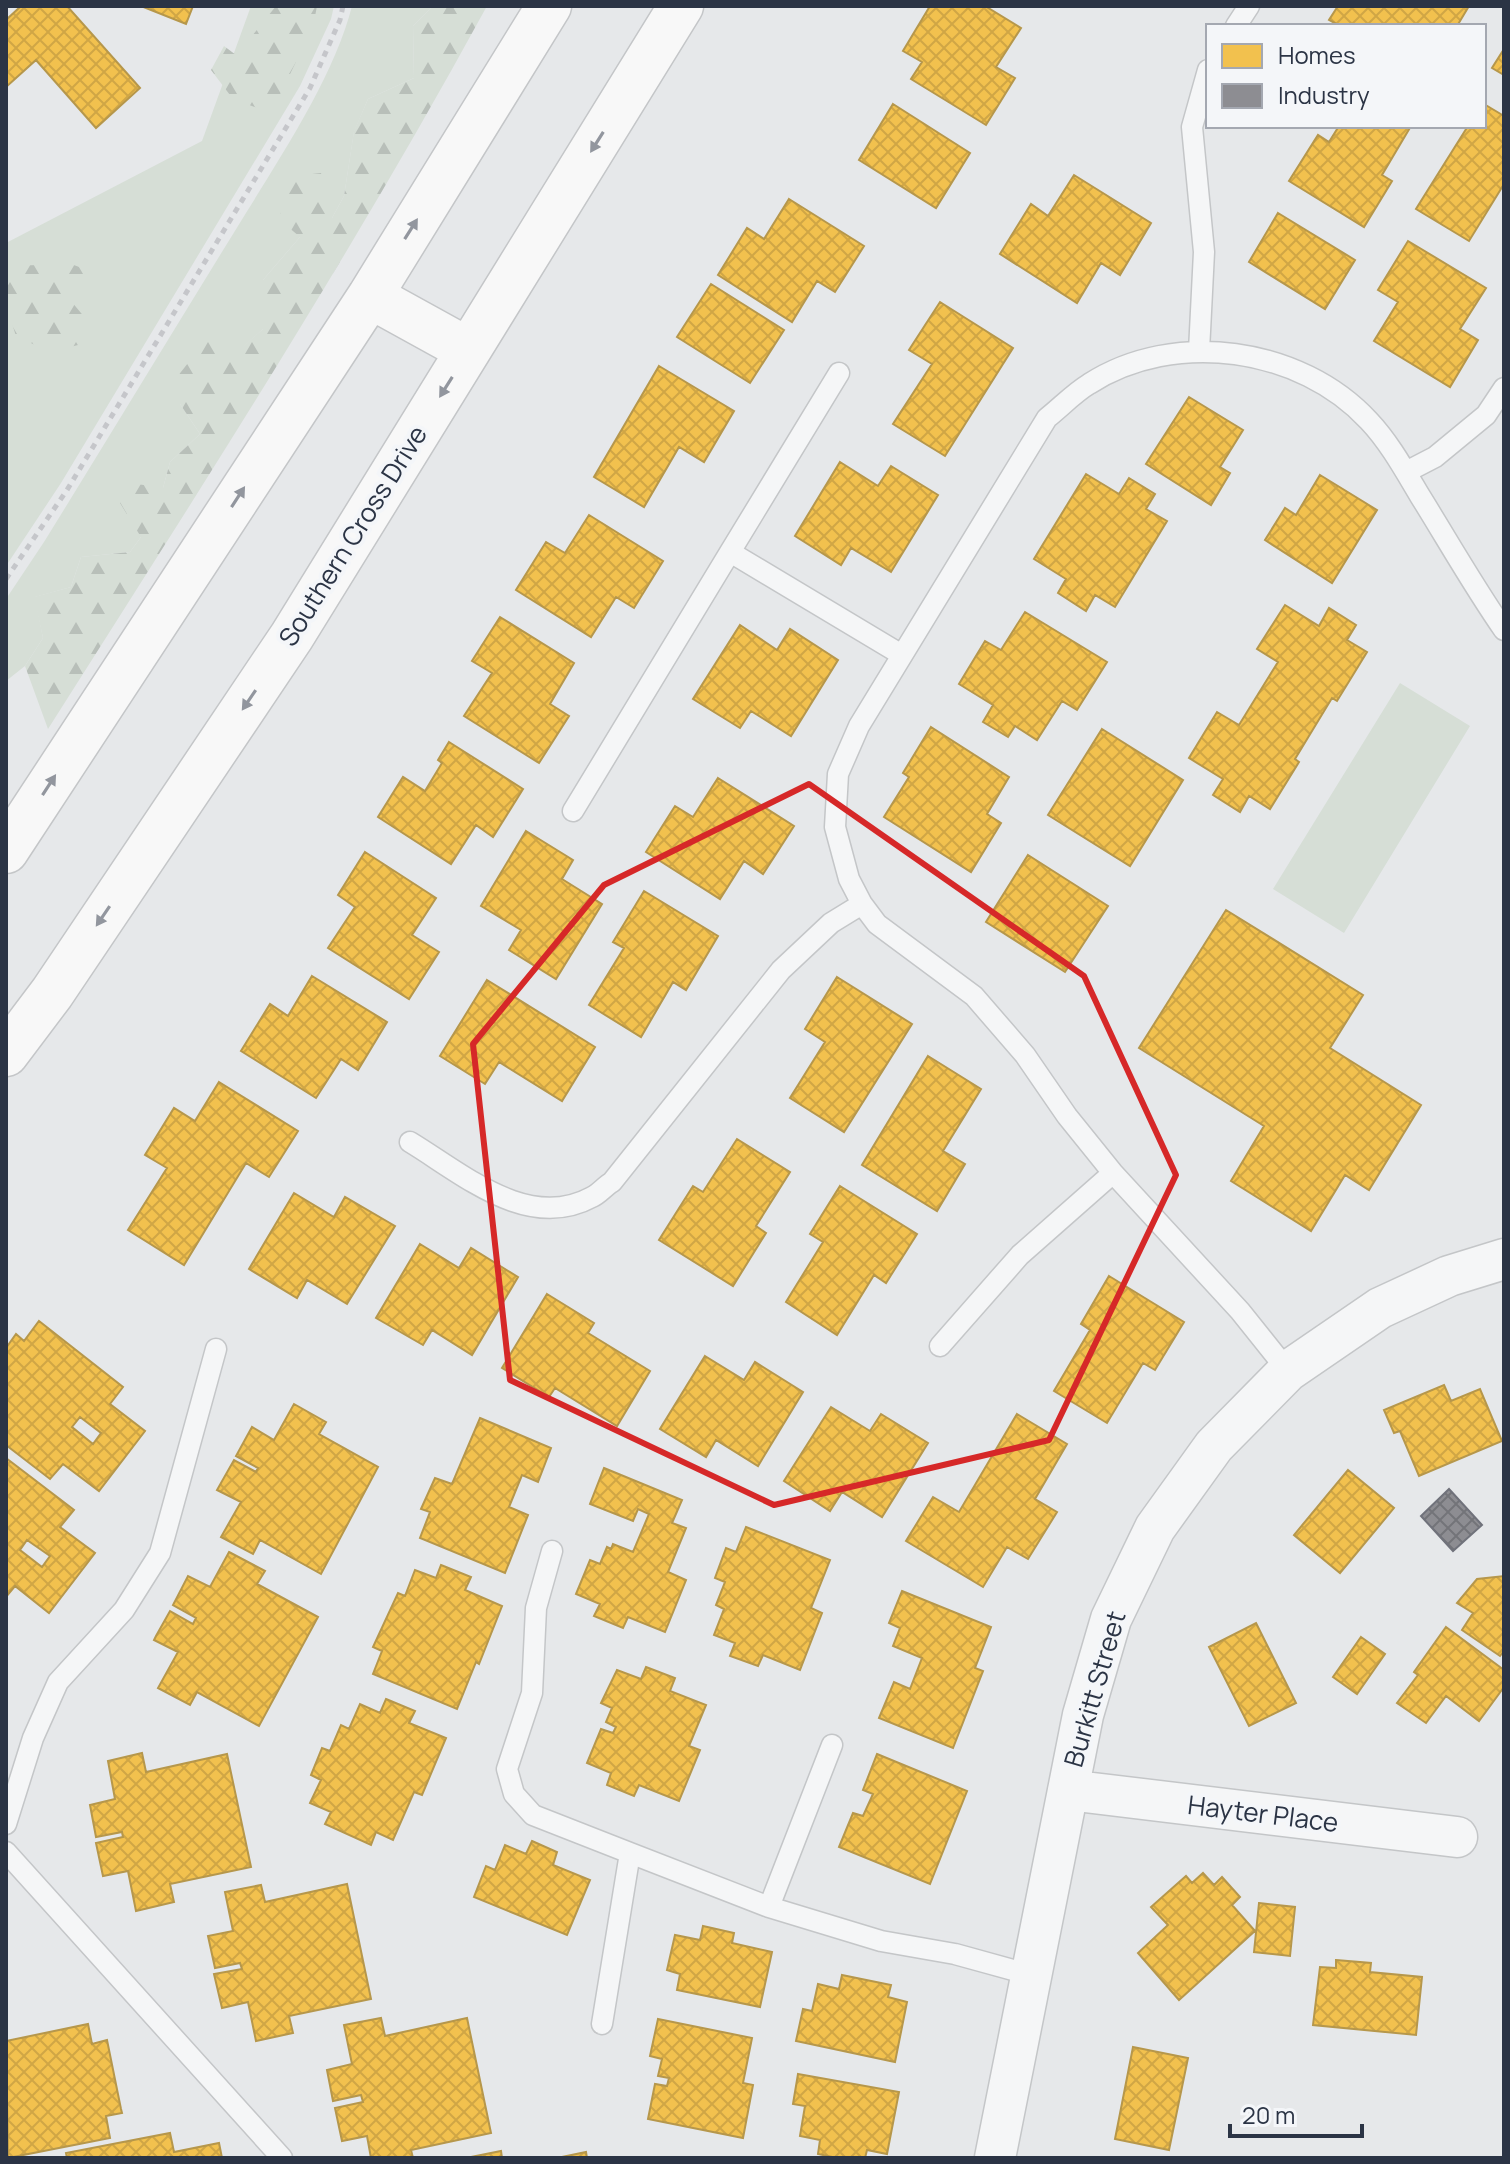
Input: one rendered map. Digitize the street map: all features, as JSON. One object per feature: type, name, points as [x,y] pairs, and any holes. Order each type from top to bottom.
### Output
[{"type":"main road","points":[[6,851],[370,296],[549,6]]},
{"type":"main road","name":"Southern Cross Drive","points":[[6,1054],[52,993],[292,636],[681,6]]},
{"type":"main road","points":[[370,296],[468,350]]},
{"type":"street","name":"Burkitt Street","points":[[995,2158],[1083,1715],[1111,1619],[1155,1528],[1214,1446],[1288,1371],[1380,1308],[1449,1276],[1504,1259]]},
{"type":"street","name":"Hayter Place","points":[[1068,1790],[1457,1837]]},
{"type":"lane","points":[[1237,24],[1249,6]]},
{"type":"lane","points":[[1199,351],[1204,252],[1192,127],[1206,77]]},
{"type":"lane","points":[[1288,1371],[1240,1311],[1113,1173],[1067,1116],[1025,1055],[974,996],[877,924],[849,879],[835,827],[838,774],[859,726],[1047,418],[1089,384],[1140,361],[1199,351],[1244,356],[1292,369],[1321,382],[1347,401],[1370,422],[1406,472],[1504,630]]},
{"type":"lane","points":[[573,811],[839,373]]},
{"type":"lane","points":[[1406,472],[1435,457],[1486,415],[1504,388]]},
{"type":"lane","points":[[730,552],[902,655]]},
{"type":"lane","points":[[410,1142],[509,1202],[552,1209],[592,1198],[612,1182],[781,970],[831,923],[862,904]]},
{"type":"lane","points":[[940,1346],[1020,1255],[1113,1173]]},
{"type":"lane","points":[[6,1824],[33,1738],[58,1682],[124,1610],[160,1553],[216,1349]]},
{"type":"lane","points":[[552,1551],[536,1608],[532,1693],[507,1769],[514,1794],[533,1815],[769,1907],[881,1941],[955,1954],[1031,1975]]},
{"type":"lane","points":[[769,1907],[832,1745]]},
{"type":"lane","points":[[6,1852],[282,2158]]},
{"type":"lane","points":[[602,2024],[630,1853]]},
{"type":"path","points":[[6,579],[67,490],[310,88],[340,20],[343,6]]},
{"type":"highlighted area","points":[[809,784],[1084,976],[1176,1175],[1049,1440],[774,1505],[510,1380],[473,1044],[604,885]]},
{"type":"green space","points":[[251,6],[334,6],[300,86],[61,483],[6,566],[6,243],[202,141]]},
{"type":"green space","points":[[276,6],[317,6],[313,27],[271,113],[233,99],[211,70],[224,46],[248,64],[252,36]]},
{"type":"green space","points":[[352,6],[433,6],[413,26],[414,78],[368,99],[354,132],[344,196],[331,220],[300,237],[263,280],[263,329],[180,404],[200,434],[170,462],[163,488],[141,537],[130,552],[81,557],[71,587],[35,597],[43,638],[25,666],[6,681],[6,599],[286,147],[332,62]]},
{"type":"green space","points":[[433,6],[487,6],[329,281],[48,729],[25,666],[43,638],[34,597],[71,587],[81,557],[130,552],[141,537],[120,503],[137,484],[163,488],[170,462],[200,434],[180,404],[177,377],[207,339],[240,349],[263,329],[263,280],[300,237],[280,220],[285,177],[321,173],[332,218],[344,196],[354,131],[368,99],[414,78],[413,26]]},
{"type":"green space","points":[[71,264],[93,272],[71,301],[91,325],[78,345],[50,352],[16,336],[6,305],[7,266]]},
{"type":"green space","points":[[1400,683],[1470,726],[1344,933],[1273,889]]},
{"type":"building: Homes","points":[[21,6],[67,6],[140,88],[96,128],[36,60],[6,87],[6,20]]},
{"type":"building: Homes","points":[[141,6],[193,6],[186,24]]},
{"type":"building: Homes","points":[[930,6],[985,6],[1021,28],[996,67],[1015,78],[986,125],[911,79],[922,62],[903,51]]},
{"type":"building: Homes","points":[[1338,6],[1469,6],[1458,24],[1336,24],[1329,20]]},
{"type":"building: Homes","points":[[1504,49],[1504,75],[1492,68]]},
{"type":"building: Homes","points":[[893,104],[970,153],[936,208],[859,160]]},
{"type":"building: Homes","points":[[1486,105],[1504,116],[1504,184],[1469,241],[1416,209],[1467,128],[1486,128]]},
{"type":"building: Homes","points":[[1338,128],[1410,128],[1382,175],[1392,181],[1364,227],[1289,181],[1318,135],[1329,142]]},
{"type":"building: Homes","points":[[1074,175],[1151,223],[1120,275],[1101,263],[1077,303],[1000,254],[1031,204],[1048,216]]},
{"type":"building: Homes","points":[[789,199],[864,246],[835,292],[817,281],[792,322],[718,275],[747,228],[764,239]]},
{"type":"building: Homes","points":[[1278,213],[1355,260],[1325,309],[1249,262]]},
{"type":"building: Homes","points":[[1408,241],[1486,288],[1460,329],[1478,340],[1450,387],[1374,341],[1398,302],[1378,290]]},
{"type":"building: Homes","points":[[711,284],[784,330],[750,383],[677,337]]},
{"type":"building: Homes","points":[[940,302],[1013,348],[945,456],[893,424],[932,364],[909,350]]},
{"type":"building: Homes","points":[[659,366],[734,411],[704,462],[679,447],[644,507],[594,477]]},
{"type":"building: Homes","points":[[1189,397],[1243,430],[1220,467],[1230,473],[1211,505],[1146,464]]},
{"type":"building: Homes","points":[[840,462],[878,486],[891,466],[938,495],[891,572],[851,548],[841,565],[795,536]]},
{"type":"building: Homes","points":[[1086,474],[1119,494],[1129,478],[1155,494],[1146,509],[1167,521],[1115,607],[1095,595],[1086,611],[1058,593],[1066,579],[1034,559]]},
{"type":"building: Homes","points":[[1320,475],[1377,510],[1332,583],[1265,540],[1285,508],[1296,515]]},
{"type":"building: Homes","points":[[589,515],[663,561],[634,608],[616,597],[591,637],[516,590],[546,542],[565,553]]},
{"type":"building: Homes","points":[[1285,605],[1319,626],[1329,608],[1356,625],[1347,640],[1367,652],[1337,701],[1332,698],[1295,759],[1299,762],[1270,809],[1249,796],[1240,812],[1213,795],[1223,779],[1189,758],[1217,712],[1239,725],[1278,662],[1257,649]]},
{"type":"building: Homes","points":[[1025,612],[1107,662],[1077,710],[1062,701],[1037,740],[1015,726],[1008,737],[983,722],[993,705],[959,684],[985,641],[1001,650]]},
{"type":"building: Homes","points":[[500,617],[574,663],[550,704],[569,716],[539,763],[464,716],[492,673],[472,661]]},
{"type":"building: Homes","points":[[740,625],[777,650],[790,629],[838,660],[791,736],[751,711],[740,728],[693,699]]},
{"type":"building: Homes","points":[[931,727],[1009,777],[987,814],[1001,823],[971,872],[884,817],[909,777],[903,773]]},
{"type":"building: Homes","points":[[1102,729],[1183,780],[1130,866],[1048,815]]},
{"type":"building: Homes","points":[[449,742],[523,789],[493,837],[476,825],[451,864],[378,817],[403,777],[425,791],[442,763],[438,760]]},
{"type":"building: Homes","points":[[718,778],[794,826],[763,874],[744,861],[720,899],[646,852],[675,806],[693,817]]},
{"type":"building: Homes","points":[[526,831],[573,860],[562,879],[602,904],[556,979],[509,950],[521,930],[481,906]]},
{"type":"building: Homes","points":[[365,852],[436,898],[412,935],[439,952],[409,999],[328,948],[355,907],[338,895]]},
{"type":"building: Homes","points":[[1028,855],[1108,906],[1065,972],[986,922]]},
{"type":"building: Homes","points":[[644,891],[718,936],[686,990],[673,982],[641,1037],[589,1005],[624,948],[613,942]]},
{"type":"building: Homes","points":[[1226,910],[1363,995],[1330,1048],[1421,1105],[1369,1190],[1345,1175],[1311,1231],[1231,1181],[1264,1126],[1139,1048]]},
{"type":"building: Homes","points":[[312,976],[387,1022],[358,1070],[341,1059],[316,1098],[241,1051],[270,1004],[288,1016]]},
{"type":"building: Homes","points":[[837,977],[912,1024],[844,1132],[790,1098],[825,1042],[805,1029]]},
{"type":"building: Homes","points":[[487,980],[595,1047],[562,1101],[499,1062],[485,1084],[440,1056]]},
{"type":"building: Homes","points":[[928,1056],[981,1089],[943,1151],[965,1164],[937,1211],[862,1165]]},
{"type":"building: Homes","points":[[219,1082],[298,1131],[269,1177],[246,1163],[184,1265],[128,1230],[167,1168],[145,1155],[174,1108],[195,1121]]},
{"type":"building: Homes","points":[[737,1139],[790,1172],[756,1226],[766,1233],[733,1286],[659,1240],[693,1186],[703,1192]]},
{"type":"building: Homes","points":[[840,1186],[917,1234],[886,1283],[874,1275],[837,1335],[786,1302],[823,1242],[810,1234]]},
{"type":"building: Homes","points":[[294,1193],[334,1217],[345,1197],[395,1226],[347,1304],[307,1280],[297,1298],[249,1269]]},
{"type":"building: Homes","points":[[420,1244],[459,1268],[471,1248],[518,1277],[472,1355],[432,1330],[423,1345],[376,1318]]},
{"type":"building: Homes","points":[[1109,1276],[1184,1322],[1155,1370],[1143,1363],[1107,1423],[1054,1391],[1090,1330],[1081,1324]]},
{"type":"building: Homes","points":[[547,1294],[594,1323],[588,1333],[650,1371],[617,1426],[555,1388],[549,1397],[502,1368]]},
{"type":"building: Homes","points":[[39,1321],[123,1387],[110,1404],[145,1431],[99,1491],[63,1464],[50,1479],[6,1445],[6,1348],[16,1334],[24,1341]],"holes":[[[80,1417],[101,1433],[93,1444],[72,1427]]]},
{"type":"building: Homes","points":[[705,1356],[744,1380],[755,1362],[803,1392],[758,1466],[716,1440],[706,1457],[660,1429]]},
{"type":"building: Homes","points":[[1444,1385],[1451,1401],[1480,1389],[1502,1441],[1419,1476],[1400,1431],[1394,1433],[1384,1410]]},
{"type":"building: Homes","points":[[294,1404],[326,1422],[319,1434],[378,1467],[321,1574],[260,1540],[253,1554],[221,1537],[241,1502],[217,1490],[234,1460],[256,1472],[258,1468],[236,1456],[252,1427],[274,1440]]},
{"type":"building: Homes","points":[[831,1407],[870,1431],[881,1414],[928,1443],[882,1517],[842,1492],[830,1511],[784,1481]]},
{"type":"building: Homes","points":[[1017,1414],[1067,1444],[1035,1499],[1057,1512],[1028,1559],[1007,1547],[983,1587],[906,1541],[933,1497],[959,1512]]},
{"type":"building: Homes","points":[[480,1418],[551,1448],[538,1482],[522,1475],[509,1507],[528,1515],[505,1573],[420,1538],[430,1512],[421,1509],[435,1478],[452,1484]]},
{"type":"building: Homes","points":[[6,1458],[74,1510],[60,1527],[95,1553],[49,1613],[15,1586],[6,1597]],"holes":[[[27,1540],[50,1556],[42,1567],[20,1550]]]},
{"type":"building: Homes","points":[[604,1468],[682,1500],[672,1523],[686,1528],[668,1572],[686,1580],[665,1632],[628,1617],[623,1628],[594,1616],[600,1604],[576,1594],[590,1560],[600,1564],[607,1547],[611,1549],[613,1544],[633,1552],[649,1514],[638,1509],[633,1521],[590,1504]]},
{"type":"building: Homes","points":[[1348,1470],[1394,1508],[1340,1573],[1294,1535]]},
{"type":"building: Homes","points":[[746,1527],[830,1560],[811,1608],[822,1613],[800,1670],[763,1655],[758,1666],[730,1656],[735,1643],[714,1635],[724,1609],[716,1605],[725,1582],[715,1578],[726,1548],[736,1552]]},
{"type":"building: Homes","points":[[229,1552],[265,1571],[257,1584],[318,1617],[259,1726],[197,1692],[190,1705],[158,1688],[178,1652],[154,1640],[156,1636],[170,1611],[193,1624],[196,1618],[173,1605],[188,1576],[210,1587]]},
{"type":"building: Homes","points":[[441,1565],[471,1577],[465,1590],[502,1606],[457,1709],[373,1674],[382,1651],[373,1647],[398,1593],[405,1596],[415,1570],[436,1578]]},
{"type":"building: Homes","points":[[1504,1576],[1504,1651],[1500,1656],[1462,1630],[1473,1613],[1457,1603],[1477,1579]]},
{"type":"building: Homes","points":[[902,1591],[991,1627],[975,1668],[983,1671],[953,1748],[879,1718],[894,1682],[910,1689],[922,1658],[893,1646],[900,1628],[889,1623]]},
{"type":"building: Homes","points":[[1256,1623],[1296,1703],[1249,1726],[1209,1647]]},
{"type":"building: Homes","points":[[1446,1627],[1504,1670],[1504,1687],[1479,1721],[1446,1696],[1426,1723],[1397,1703],[1418,1675],[1414,1672]]},
{"type":"building: Homes","points":[[1361,1637],[1385,1654],[1357,1694],[1333,1677]]},
{"type":"building: Homes","points":[[646,1667],[675,1678],[670,1691],[706,1705],[689,1746],[700,1750],[679,1801],[639,1785],[634,1796],[607,1785],[611,1773],[587,1763],[601,1729],[613,1733],[616,1727],[606,1722],[612,1708],[601,1703],[617,1670],[641,1679]]},
{"type":"building: Homes","points":[[386,1699],[415,1711],[409,1723],[446,1738],[422,1795],[414,1792],[393,1840],[376,1832],[371,1845],[325,1824],[331,1812],[310,1803],[321,1780],[311,1775],[322,1748],[330,1751],[341,1725],[349,1729],[360,1704],[380,1713]]},
{"type":"building: Homes","points":[[142,1753],[146,1772],[227,1754],[251,1867],[170,1884],[174,1902],[136,1911],[128,1871],[103,1876],[96,1843],[123,1837],[122,1832],[96,1837],[90,1805],[115,1799],[108,1761]]},
{"type":"building: Homes","points":[[877,1754],[967,1791],[930,1884],[839,1847],[853,1813],[863,1816],[873,1794],[863,1790]]},
{"type":"building: Homes","points":[[532,1841],[557,1852],[553,1865],[590,1880],[567,1935],[474,1897],[486,1866],[495,1870],[505,1845],[526,1854]]},
{"type":"building: Homes","points":[[1203,1873],[1214,1885],[1222,1877],[1240,1897],[1232,1905],[1255,1931],[1179,2000],[1138,1953],[1168,1925],[1151,1907],[1186,1876],[1192,1883]]},
{"type":"building: Homes","points":[[347,1884],[371,1999],[289,2016],[293,2033],[256,2041],[248,2002],[222,2008],[214,1974],[242,1969],[240,1963],[215,1968],[208,1936],[233,1931],[225,1892],[261,1885],[265,1902]]},
{"type":"building: Homes","points":[[1259,1903],[1295,1907],[1290,1956],[1254,1952]]},
{"type":"building: Homes","points":[[703,1926],[734,1933],[732,1943],[772,1952],[760,2007],[677,1990],[680,1974],[667,1970],[675,1935],[700,1940]]},
{"type":"building: Homes","points":[[1336,1960],[1371,1963],[1370,1972],[1422,1977],[1416,2035],[1313,2025],[1320,1967],[1336,1968]]},
{"type":"building: Homes","points":[[842,1975],[891,1985],[888,1997],[907,2002],[895,2062],[796,2041],[803,2009],[812,2011],[818,1984],[839,1989]]},
{"type":"building: Homes","points":[[381,2018],[385,2036],[467,2018],[491,2133],[411,2150],[413,2158],[371,2158],[367,2136],[342,2141],[335,2108],[363,2102],[361,2095],[333,2101],[327,2070],[352,2064],[344,2025]]},
{"type":"building: Homes","points":[[658,2019],[752,2038],[743,2083],[753,2085],[743,2138],[648,2119],[655,2084],[667,2086],[669,2078],[658,2076],[662,2059],[650,2056]]},
{"type":"building: Homes","points":[[88,2024],[92,2044],[107,2040],[122,2113],[106,2116],[110,2138],[8,2158],[6,2041]]},
{"type":"building: Homes","points":[[1133,2047],[1188,2058],[1169,2150],[1115,2139]]},
{"type":"building: Homes","points":[[798,2074],[899,2092],[887,2154],[867,2150],[865,2158],[837,2158],[818,2154],[820,2140],[800,2136],[805,2106],[793,2104]]},
{"type":"building: Homes","points":[[170,2133],[174,2152],[219,2143],[222,2158],[67,2158],[66,2153]]},
{"type":"building: Homes","points":[[501,2151],[502,2158],[466,2158]]},
{"type":"building: Homes","points":[[586,2152],[587,2158],[557,2158]]},
{"type":"building: Industry","points":[[1449,1489],[1482,1525],[1453,1551],[1421,1516]]}]
